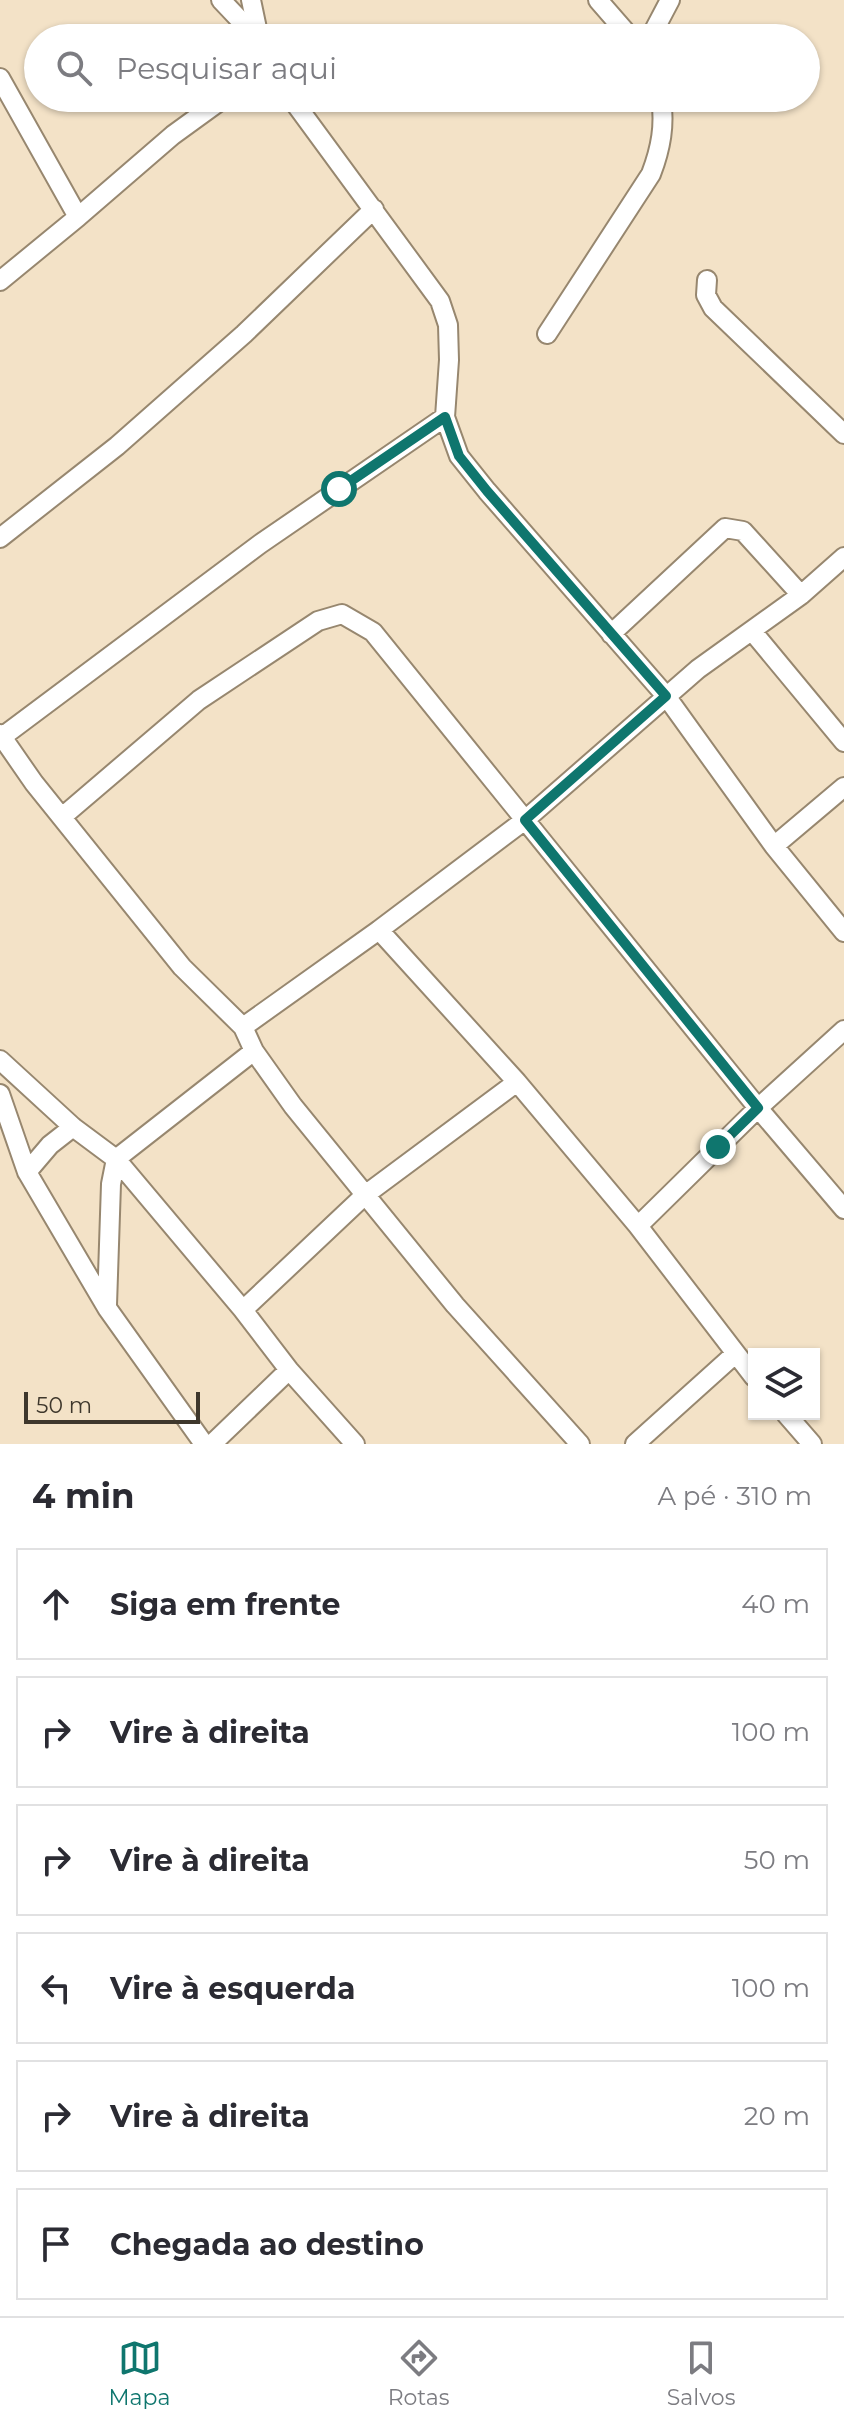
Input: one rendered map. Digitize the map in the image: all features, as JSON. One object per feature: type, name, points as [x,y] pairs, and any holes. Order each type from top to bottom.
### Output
[{"type":"street","points":[[221,0],[244,24]]},
{"type":"street","points":[[251,0],[255,24]]},
{"type":"street","points":[[598,0],[619,24]]},
{"type":"street","points":[[657,24],[670,0]]},
{"type":"street","points":[[0,78],[78,217]]},
{"type":"street","points":[[0,281],[173,135],[205,112]]},
{"type":"street","points":[[301,112],[440,301],[448,325],[445,417],[459,456],[666,696],[774,846],[844,932]]},
{"type":"street","points":[[547,334],[651,174],[659,154],[664,126],[662,112]]},
{"type":"street","points":[[0,538],[140,426],[244,334],[374,209]]},
{"type":"street","points":[[707,280],[706,295],[713,308],[844,434]]},
{"type":"street","points":[[445,417],[260,544],[1,736],[182,967],[243,1027],[254,1051],[293,1106],[365,1195],[455,1305],[580,1444]]},
{"type":"street","points":[[611,634],[725,528],[743,531],[801,595]]},
{"type":"street","points":[[243,1027],[525,820],[706,663],[801,595],[844,557]]},
{"type":"street","points":[[62,817],[199,700],[318,621],[342,614],[373,632],[758,1108],[844,1209]]},
{"type":"street","points":[[752,631],[844,742]]},
{"type":"street","points":[[774,846],[844,787]]},
{"type":"street","points":[[379,930],[517,1082],[638,1226],[748,1370]]},
{"type":"street","points":[[638,1226],[758,1108],[844,1030]]},
{"type":"street","points":[[107,1308],[111,1184],[116,1159],[254,1051]]},
{"type":"street","points":[[0,1060],[73,1127],[116,1159],[243,1310],[289,1370],[355,1444]]},
{"type":"street","points":[[243,1310],[365,1195],[517,1082]]},
{"type":"street","points":[[0,1094],[27,1172],[107,1308],[204,1444]]},
{"type":"street","points":[[27,1172],[50,1145],[73,1127]]},
{"type":"street","points":[[635,1444],[735,1354]]},
{"type":"street","points":[[212,1444],[289,1370]]},
{"type":"street","points":[[791,1420],[812,1444]]},
{"type":"route","points":[[339,489],[445,417],[459,456],[666,696],[525,820],[758,1108],[718,1147]]}]
